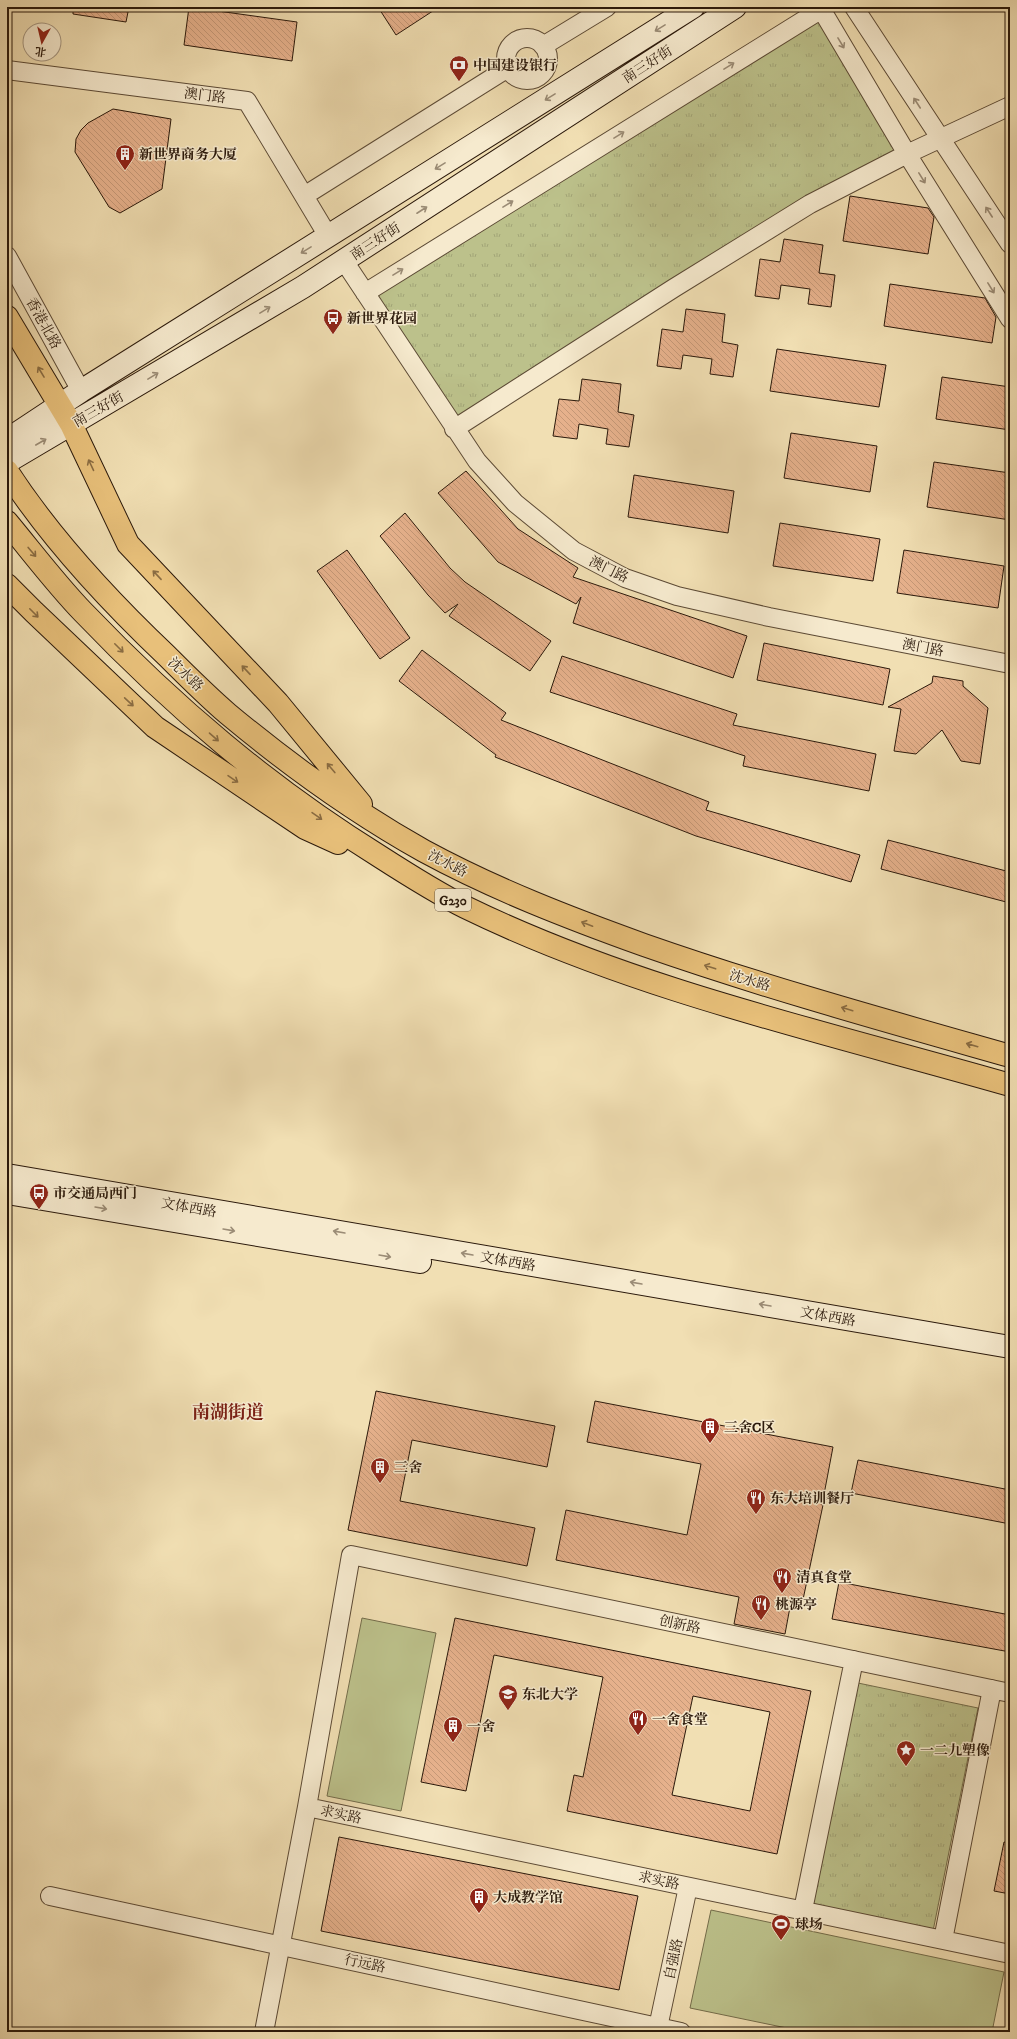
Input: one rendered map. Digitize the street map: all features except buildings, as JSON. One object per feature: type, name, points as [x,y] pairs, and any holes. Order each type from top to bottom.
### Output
[{"type":"highway","points":[[7,318],[71,424],[128,544],[278,703],[374,820]]},
{"type":"highway","name":"沈水路","points":[[7,472],[21,493],[104,593],[149,639],[227,713],[318,784],[423,850],[469,874],[557,913],[592,926],[752,981],[1010,1056]]},
{"type":"highway","name":"沈水路","points":[[7,522],[81,610],[186,713],[241,760],[290,798],[340,832],[415,879],[465,906],[505,925],[567,951],[627,973],[751,1012],[1010,1085]]},
{"type":"highway","points":[[7,585],[155,727],[305,828],[415,879]]},
{"type":"street","points":[[543,46],[607,7]]},
{"type":"street","points":[[7,440],[61,406],[81,391],[693,7]]},
{"type":"street","name":"南三好街","points":[[7,462],[344,261],[735,7]]},
{"type":"street","points":[[854,7],[1010,244]]},
{"type":"street","points":[[365,293],[822,8],[907,154],[1010,319]]},
{"type":"street","points":[[531,39],[543,46],[548,57],[547,64],[539,76],[532,80],[524,80],[512,74],[508,68],[506,54],[511,46],[517,41],[531,39]]},
{"type":"street","points":[[304,196],[508,68]]},
{"type":"street","name":"澳门路","points":[[7,70],[247,100],[328,236]]},
{"type":"street","points":[[454,429],[674,288],[803,209],[907,154],[1010,106]]},
{"type":"street","name":"香港北路","points":[[7,256],[81,391]]},
{"type":"street","name":"澳门路","points":[[344,261],[454,429],[477,461],[516,503],[574,551],[625,578],[677,596],[769,617],[1009,661]]},
{"type":"street","name":"文体西路","points":[[7,1175],[1010,1347]]},
{"type":"street","name":"文体西路","points":[[7,1192],[1010,1360]]},
{"type":"street","name":"创新路","points":[[307,1807],[351,1555],[1010,1693]]},
{"type":"street","points":[[803,1910],[854,1660]]},
{"type":"street","points":[[943,1940],[992,1689]]},
{"type":"street","points":[[264,2032],[282,1945],[307,1807]]},
{"type":"street","name":"求实路","points":[[307,1807],[1010,1954]]},
{"type":"street","name":"自强路","points":[[658,2030],[688,1887]]},
{"type":"street","name":"行远路","points":[[50,1896],[282,1945],[658,2030],[681,2032]]},
{"type":"green space","points":[[821,9],[907,154],[454,429],[365,293]]},
{"type":"green space","points":[[362,1618],[436,1633],[401,1811],[327,1796]]},
{"type":"green space","points":[[858,1683],[978,1708],[933,1931],[812,1907]]},
{"type":"green space","name":"球场","points":[[711,1910],[1004,1972],[992,2032],[806,2032],[690,2008]]},
{"type":"place","name":"中国建设银行","points":[[459,82]]},
{"type":"place","name":"新世界商务大厦","points":[[125,171]]},
{"type":"place","name":"新世界花园","points":[[333,335]]},
{"type":"place","name":"市交通局西门","points":[[39,1210]]},
{"type":"place","name":"三舍C区","points":[[710,1444]]},
{"type":"place","name":"三舍","points":[[380,1484]]},
{"type":"place","name":"东大培训餐厅","points":[[756,1515]]},
{"type":"place","name":"清真食堂","points":[[782,1594]]},
{"type":"place","name":"桃源亭","points":[[761,1621]]},
{"type":"place","name":"东北大学","points":[[508,1711]]},
{"type":"place","name":"一舍食堂","points":[[638,1736]]},
{"type":"place","name":"一舍","points":[[453,1743]]},
{"type":"place","name":"一二九塑像","points":[[906,1767]]},
{"type":"place","name":"大成教学馆","points":[[479,1914]]},
{"type":"place","name":"球场","points":[[781,1941]]},
{"type":"district","name":"南湖街道","points":[[228,1412]]}]
